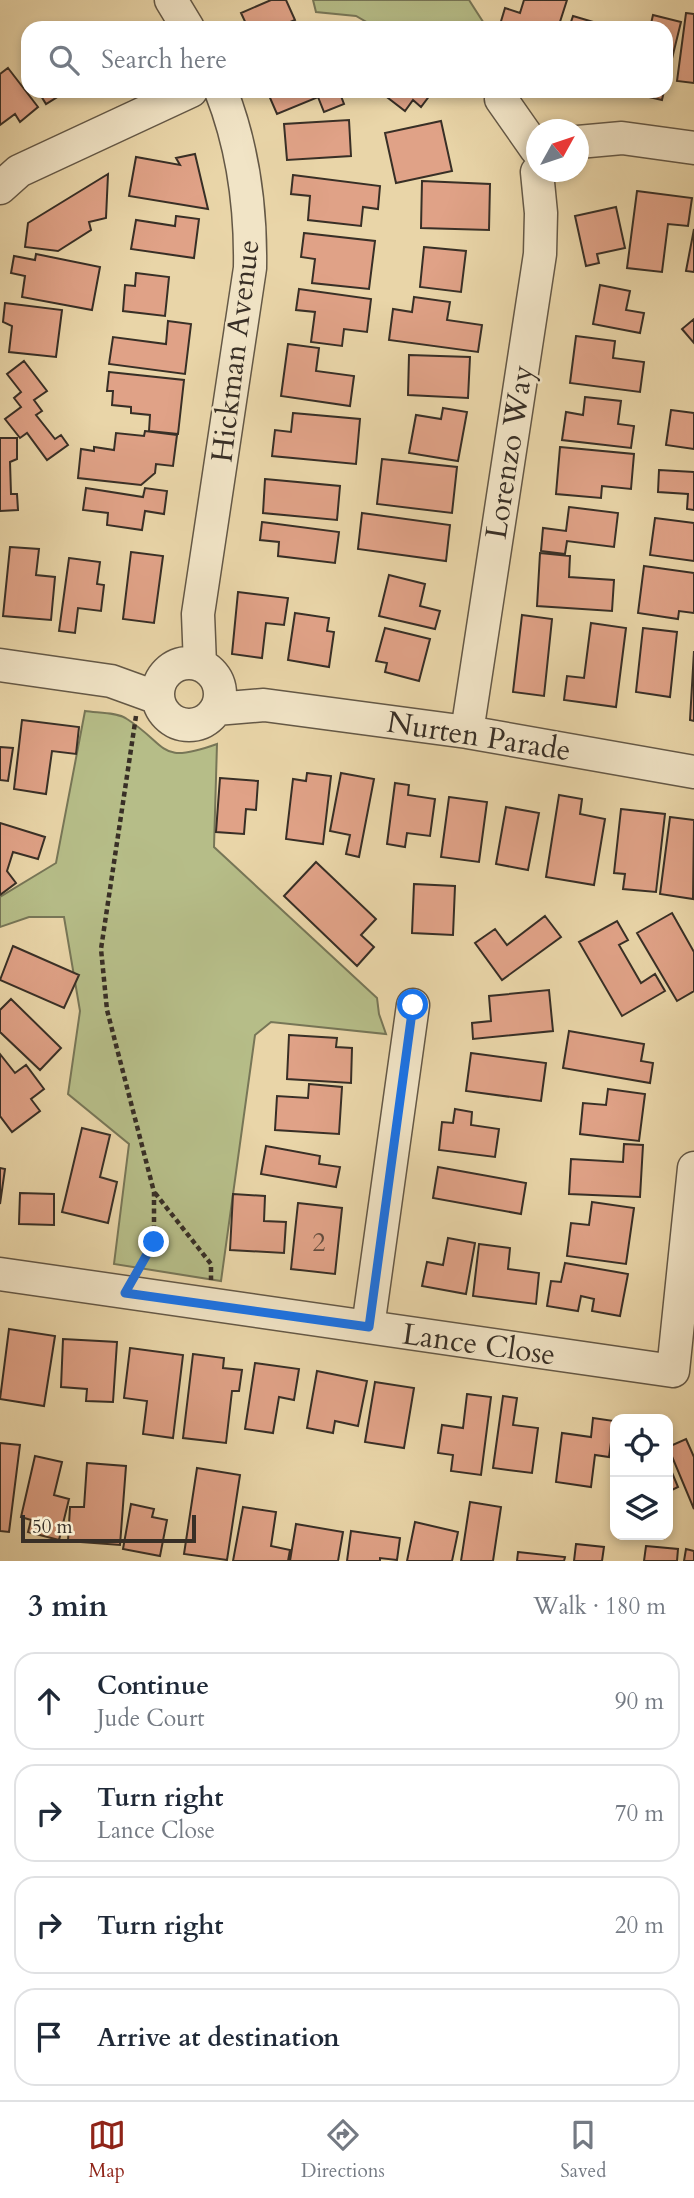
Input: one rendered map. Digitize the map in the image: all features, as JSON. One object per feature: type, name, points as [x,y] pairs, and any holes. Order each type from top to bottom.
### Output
[{"type":"street","points":[[171,0],[184,21]]},
{"type":"street","points":[[0,188],[19,171],[176,98]]},
{"type":"street","name":"Hickman Avenue","points":[[173,683],[198,614],[250,268],[251,226],[240,150],[223,98]]},
{"type":"street","points":[[502,99],[526,133]]},
{"type":"street","points":[[589,141],[622,138],[694,148]]},
{"type":"street","name":"Lorenzo Way","points":[[467,732],[540,254],[541,213],[538,182]]},
{"type":"street","name":"Nurten Parade","points":[[0,665],[173,683],[264,705],[467,732],[694,772]]},
{"type":"street","points":[[369,1327],[413,1005]]},
{"type":"street","name":"Lance Close","points":[[0,1274],[673,1371],[694,1168]]},
{"type":"path","points":[[125,1293],[154,1242],[154,1192],[107,1010],[101,948],[136,716],[173,683]]},
{"type":"path","points":[[154,1192],[211,1264],[211,1306]]},
{"type":"green space","points":[[313,0],[469,0],[482,21],[365,21],[356,16],[316,12]]},
{"type":"green space","points":[[85,711],[123,717],[166,750],[174,753],[217,744],[214,847],[377,998],[386,1034],[271,1022],[255,1035],[221,1281],[114,1264],[129,1144],[68,1094],[80,1011],[64,917],[29,917],[0,927],[0,897],[56,863]]},
{"type":"building","points":[[271,0],[286,0],[295,20],[245,21],[241,13]]},
{"type":"building","points":[[524,0],[567,0],[560,21],[501,21],[505,8],[520,13]]},
{"type":"building","points":[[686,13],[694,14],[694,83],[677,81]]},
{"type":"building","points":[[653,15],[681,22],[673,55],[673,21],[652,21]]},
{"type":"building","points":[[573,16],[590,21],[571,21]]},
{"type":"building","points":[[8,68],[21,85],[21,98],[31,98],[38,107],[20,122],[15,114],[0,125],[0,74]]},
{"type":"building","points":[[42,98],[56,98],[46,104]]},
{"type":"building","points":[[270,98],[316,98],[277,114]]},
{"type":"building","points":[[318,98],[342,98],[344,104],[324,112]]},
{"type":"building","points":[[388,98],[428,98],[421,107],[413,100],[405,111]]},
{"type":"building","points":[[349,120],[351,156],[287,160],[284,124]]},
{"type":"building","points":[[441,121],[452,171],[396,183],[385,133]]},
{"type":"building","points":[[195,154],[208,209],[129,196],[136,157],[180,165],[176,158]]},
{"type":"building","points":[[108,174],[106,218],[89,222],[91,230],[58,251],[25,247],[28,223]]},
{"type":"building","points":[[293,175],[380,186],[378,209],[363,207],[361,226],[308,220],[310,196],[291,194]]},
{"type":"building","points":[[422,181],[490,184],[489,230],[421,228]]},
{"type":"building","points":[[637,191],[692,198],[688,226],[668,224],[662,272],[627,268]]},
{"type":"building","points":[[616,207],[625,248],[597,254],[599,263],[586,266],[575,216]]},
{"type":"building","points":[[176,216],[199,219],[194,258],[131,249],[136,220],[175,226]]},
{"type":"building","points":[[694,229],[694,272],[686,271]]},
{"type":"building","points":[[304,233],[375,241],[369,289],[312,283],[315,259],[301,257]]},
{"type":"building","points":[[424,247],[466,251],[461,292],[420,287]]},
{"type":"building","points":[[36,254],[100,267],[92,310],[22,297],[25,276],[11,273],[14,256],[35,260]]},
{"type":"building","points":[[136,273],[169,277],[165,316],[123,311],[125,285],[135,286]]},
{"type":"building","points":[[600,285],[630,291],[626,310],[644,313],[640,333],[593,324]]},
{"type":"building","points":[[299,289],[371,299],[367,332],[344,329],[342,346],[311,342],[315,312],[296,310]]},
{"type":"building","points":[[414,297],[450,302],[447,320],[482,325],[478,352],[389,340],[393,309],[412,312]]},
{"type":"building","points":[[5,303],[62,310],[56,357],[9,352],[12,326],[3,322]]},
{"type":"building","points":[[694,319],[694,343],[682,329]]},
{"type":"building","points":[[168,321],[191,324],[185,374],[109,364],[113,337],[166,344]]},
{"type":"building","points":[[576,336],[615,341],[613,358],[644,362],[640,392],[570,383]]},
{"type":"building","points":[[288,344],[319,348],[316,371],[354,376],[350,406],[281,396]]},
{"type":"building","points":[[409,355],[470,357],[468,398],[408,395]]},
{"type":"building","points":[[24,361],[47,391],[34,400],[42,411],[36,415],[55,439],[61,435],[68,445],[47,460],[27,433],[20,438],[5,419],[21,407],[14,398],[21,392],[7,374]]},
{"type":"building","points":[[109,372],[184,380],[178,434],[149,431],[150,415],[131,413],[131,407],[112,405],[113,391],[107,391]]},
{"type":"building","points":[[585,397],[621,401],[618,424],[634,426],[631,448],[562,440],[566,412],[583,415]]},
{"type":"building","points":[[443,408],[467,412],[458,461],[409,453],[416,415],[441,419]]},
{"type":"building","points":[[671,410],[694,413],[694,449],[666,445]]},
{"type":"building","points":[[293,413],[360,419],[356,464],[272,456],[275,430],[291,432]]},
{"type":"building","points":[[145,431],[177,435],[173,466],[156,464],[155,473],[141,485],[78,478],[81,449],[94,451],[94,447],[114,450],[116,433],[144,436]]},
{"type":"building","points":[[0,438],[17,438],[17,459],[10,462],[11,494],[17,494],[18,510],[0,511]]},
{"type":"building","points":[[560,447],[634,454],[631,489],[602,486],[601,498],[556,494]]},
{"type":"building","points":[[382,459],[457,467],[452,513],[377,504]]},
{"type":"building","points":[[659,470],[694,472],[694,510],[687,509],[688,494],[658,492]]},
{"type":"building","points":[[265,479],[340,486],[337,520],[263,513]]},
{"type":"building","points":[[86,488],[143,497],[145,488],[167,491],[164,514],[145,511],[142,530],[107,525],[108,513],[83,510]]},
{"type":"building","points":[[569,507],[618,513],[614,547],[567,541],[565,554],[541,551],[543,528],[566,531]]},
{"type":"building","points":[[362,513],[450,525],[446,561],[358,549]]},
{"type":"building","points":[[655,518],[694,523],[694,561],[650,555]]},
{"type":"building","points":[[262,522],[339,532],[335,563],[278,556],[279,542],[260,540]]},
{"type":"building","points":[[10,547],[39,549],[36,575],[55,577],[51,620],[3,616]]},
{"type":"building","points":[[131,552],[163,556],[154,623],[123,619]]},
{"type":"building","points":[[540,553],[570,556],[569,577],[614,580],[612,611],[537,606]]},
{"type":"building","points":[[69,558],[100,562],[97,584],[104,585],[101,611],[78,608],[75,633],[59,631]]},
{"type":"building","points":[[644,566],[694,573],[694,613],[679,611],[678,619],[638,613]]},
{"type":"building","points":[[389,575],[425,584],[420,606],[440,611],[435,629],[379,616]]},
{"type":"building","points":[[238,592],[288,598],[284,625],[266,623],[262,658],[232,654]]},
{"type":"building","points":[[295,613],[329,618],[327,631],[334,632],[329,667],[288,660]]},
{"type":"building","points":[[522,615],[552,619],[544,696],[513,692]]},
{"type":"building","points":[[591,623],[626,628],[616,707],[564,700],[567,676],[584,678]]},
{"type":"building","points":[[385,628],[430,639],[419,681],[385,672],[387,663],[376,661]]},
{"type":"building","points":[[643,628],[677,632],[670,697],[636,692]]},
{"type":"building","points":[[694,651],[694,721],[690,720]]},
{"type":"building","points":[[22,720],[79,727],[76,754],[52,751],[46,794],[14,789]]},
{"type":"building","points":[[0,747],[13,748],[8,781],[0,780]]},
{"type":"building","points":[[307,773],[331,776],[323,844],[286,839],[293,779],[306,781]]},
{"type":"building","points":[[341,773],[374,779],[359,857],[346,854],[350,835],[330,831]]},
{"type":"building","points":[[220,778],[258,781],[256,810],[246,809],[244,834],[216,832]]},
{"type":"building","points":[[395,783],[409,785],[408,795],[435,799],[430,836],[407,833],[405,847],[387,844]]},
{"type":"building","points":[[559,795],[582,799],[580,814],[605,819],[594,885],[546,877]]},
{"type":"building","points":[[449,797],[487,802],[479,862],[441,857]]},
{"type":"building","points":[[506,807],[539,813],[528,870],[496,864]]},
{"type":"building","points":[[621,809],[665,814],[656,892],[623,889],[625,874],[614,873]]},
{"type":"building","points":[[670,817],[694,820],[693,899],[660,894]]},
{"type":"building","points":[[0,823],[45,837],[38,859],[13,852],[7,871],[16,883],[0,895]]},
{"type":"building","points":[[316,862],[376,919],[361,935],[374,947],[357,966],[284,896]]},
{"type":"building","points":[[414,884],[455,886],[453,935],[412,933]]},
{"type":"building","points":[[672,913],[694,952],[694,991],[677,1001],[637,933]]},
{"type":"building","points":[[545,916],[561,937],[502,980],[475,943],[495,929],[507,945]]},
{"type":"building","points":[[617,921],[628,940],[619,945],[641,983],[655,974],[665,991],[622,1016],[579,942]]},
{"type":"building","points":[[13,946],[79,975],[64,1008],[0,980]]},
{"type":"building","points":[[549,990],[553,1031],[473,1039],[472,1023],[491,1021],[489,996]]},
{"type":"building","points":[[11,999],[61,1048],[40,1070],[0,1032],[0,1010]]},
{"type":"building","points":[[569,1031],[644,1044],[641,1061],[653,1063],[650,1083],[563,1068]]},
{"type":"building","points":[[289,1035],[337,1038],[336,1047],[352,1048],[351,1083],[287,1079]]},
{"type":"building","points":[[471,1053],[546,1063],[541,1101],[466,1091]]},
{"type":"building","points":[[0,1054],[15,1073],[26,1065],[44,1089],[31,1099],[40,1111],[12,1132],[0,1116]]},
{"type":"building","points":[[309,1084],[342,1087],[339,1134],[275,1130],[277,1096],[308,1098]]},
{"type":"building","points":[[608,1089],[645,1094],[639,1141],[580,1134],[583,1103],[606,1105]]},
{"type":"building","points":[[455,1109],[472,1112],[471,1125],[499,1129],[495,1157],[439,1150],[442,1122],[453,1123]]},
{"type":"building","points":[[82,1128],[110,1135],[100,1177],[117,1182],[108,1223],[62,1212]]},
{"type":"building","points":[[624,1144],[643,1145],[640,1197],[569,1194],[571,1159],[623,1162]]},
{"type":"building","points":[[266,1146],[320,1156],[319,1164],[340,1167],[336,1187],[261,1174]]},
{"type":"building","points":[[438,1167],[526,1183],[521,1214],[433,1198]]},
{"type":"building","points":[[0,1168],[5,1169],[0,1204]]},
{"type":"building","points":[[20,1193],[54,1194],[54,1225],[19,1224]]},
{"type":"building","points":[[233,1194],[265,1196],[264,1221],[286,1222],[284,1253],[230,1250]]},
{"type":"building","points":[[592,1202],[634,1208],[626,1264],[567,1256],[571,1223],[589,1225]]},
{"type":"building","points":[[298,1203],[342,1208],[335,1274],[291,1269]]},
{"type":"building","points":[[448,1238],[475,1243],[466,1294],[422,1286],[427,1262],[443,1265]]},
{"type":"building","points":[[479,1244],[510,1248],[508,1269],[539,1273],[536,1304],[473,1296]]},
{"type":"building","points":[[565,1263],[628,1274],[620,1316],[592,1311],[594,1299],[581,1296],[578,1311],[547,1306],[551,1281],[561,1282]]},
{"type":"building","points":[[9,1329],[55,1336],[44,1406],[0,1399]]},
{"type":"building","points":[[63,1339],[117,1342],[113,1402],[86,1401],[87,1389],[61,1387]]},
{"type":"building","points":[[130,1348],[183,1355],[173,1438],[143,1434],[147,1401],[124,1398]]},
{"type":"building","points":[[193,1354],[224,1358],[223,1368],[242,1370],[239,1391],[232,1391],[226,1443],[183,1438]]},
{"type":"building","points":[[255,1363],[299,1369],[294,1400],[279,1397],[273,1433],[245,1429]]},
{"type":"building","points":[[317,1371],[367,1381],[358,1426],[335,1421],[333,1433],[307,1428]]},
{"type":"building","points":[[375,1382],[414,1388],[404,1448],[365,1442]]},
{"type":"building","points":[[467,1394],[491,1397],[481,1475],[451,1471],[453,1455],[438,1453],[442,1425],[463,1428]]},
{"type":"building","points":[[503,1396],[517,1398],[513,1425],[538,1428],[532,1473],[493,1468]]},
{"type":"building","points":[[593,1418],[610,1420],[609,1457],[595,1455],[591,1487],[556,1482],[562,1433],[591,1437]]},
{"type":"building","points":[[686,1439],[694,1457],[694,1509],[673,1459],[673,1445]]},
{"type":"building","points":[[0,1443],[20,1445],[9,1532],[0,1531]]},
{"type":"building","points":[[35,1456],[62,1462],[54,1495],[69,1499],[59,1540],[28,1532],[31,1520],[21,1517]]},
{"type":"building","points":[[87,1463],[126,1466],[120,1545],[68,1541],[70,1507],[84,1507]]},
{"type":"building","points":[[197,1468],[240,1475],[227,1560],[184,1554]]},
{"type":"building","points":[[673,1475],[678,1487],[673,1490]]},
{"type":"building","points":[[470,1502],[501,1507],[493,1561],[461,1561]]},
{"type":"building","points":[[131,1504],[154,1509],[152,1517],[167,1520],[160,1556],[123,1549]]},
{"type":"building","points":[[243,1507],[276,1512],[271,1546],[290,1550],[288,1561],[233,1561]]},
{"type":"building","points":[[415,1522],[458,1532],[452,1561],[407,1561]]},
{"type":"building","points":[[296,1524],[343,1532],[338,1561],[290,1561]]},
{"type":"building","points":[[351,1531],[400,1538],[397,1560],[380,1558],[380,1561],[347,1561]]},
{"type":"building","points":[[576,1544],[604,1547],[602,1561],[574,1561]]},
{"type":"building","points":[[646,1546],[678,1549],[677,1561],[644,1561]]},
{"type":"building","points":[[686,1549],[694,1551],[694,1561],[684,1561]]},
{"type":"building","points":[[518,1552],[565,1557],[564,1561],[517,1561]]},
{"type":"route","points":[[154,1242],[125,1293],[369,1327],[413,1005]]}]
